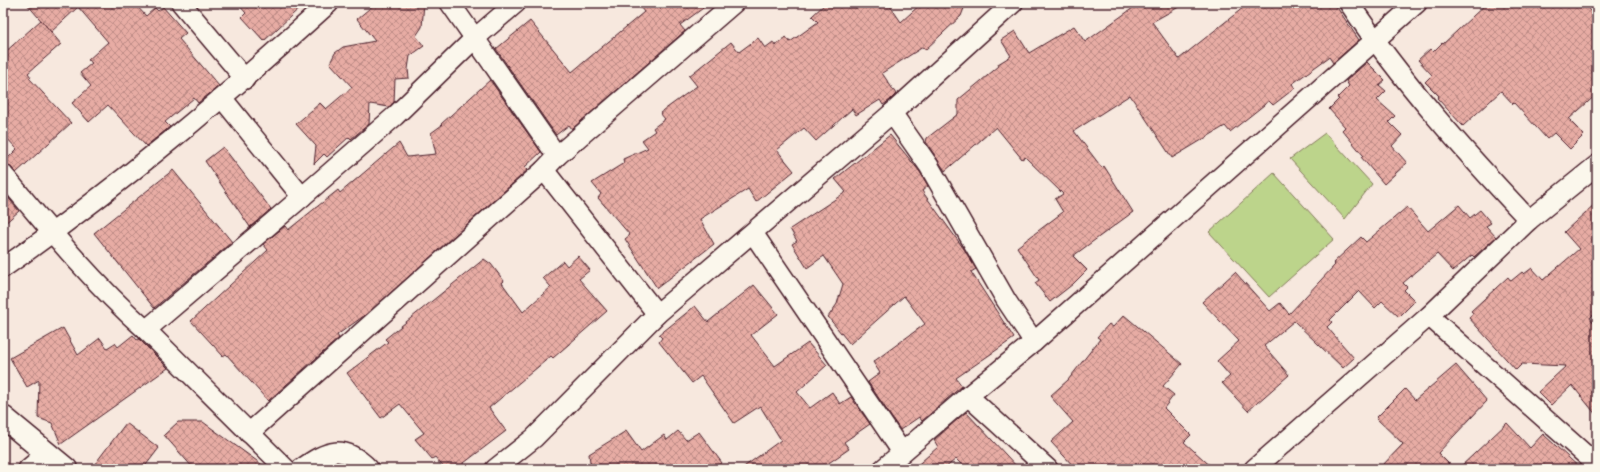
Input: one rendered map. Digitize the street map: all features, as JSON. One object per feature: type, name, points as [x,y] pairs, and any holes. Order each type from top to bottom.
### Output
[{"type":"street","points":[[181,3],[245,79]]},
{"type":"street","points":[[3,268],[53,234],[158,152],[245,79],[329,3]]},
{"type":"street","points":[[450,3],[557,156]]},
{"type":"street","points":[[146,330],[395,116],[474,39],[516,3]]},
{"type":"street","points":[[249,433],[544,170],[557,156],[734,3]]},
{"type":"street","points":[[495,469],[534,438],[657,314],[892,113],[1013,3]]},
{"type":"street","points":[[1350,3],[1375,41],[1460,146],[1529,220]]},
{"type":"street","points":[[883,469],[1034,342],[1417,3]]},
{"type":"street","points":[[222,98],[302,197]]},
{"type":"street","points":[[892,113],[929,166],[1006,300],[1034,342]]},
{"type":"street","points":[[1254,469],[1429,316],[1529,220],[1597,165]]},
{"type":"street","points":[[544,170],[657,314]]},
{"type":"street","points":[[3,174],[53,234],[128,314],[286,469]]},
{"type":"street","points":[[753,233],[902,452]]},
{"type":"street","points":[[1429,316],[1597,465]]},
{"type":"street","points":[[968,396],[1048,469]]},
{"type":"street","points":[[3,417],[66,469]]},
{"type":"street","points":[[301,469],[315,459],[336,451],[350,454],[369,469]]},
{"type":"street","points":[[28,469],[47,453]]},
{"type":"green space","points":[[1325,133],[1372,184],[1345,219],[1290,159]]},
{"type":"green space","points":[[1274,173],[1334,239],[1269,297],[1209,232]]},
{"type":"building","points":[[26,3],[134,3],[146,16],[155,8],[158,11],[163,7],[186,33],[179,39],[219,86],[198,103],[194,98],[165,122],[170,127],[146,146],[108,105],[89,122],[72,103],[91,86],[80,73],[92,63],[88,60],[108,42],[78,7],[51,32]]},
{"type":"building","points":[[237,3],[305,3],[264,41],[242,17],[246,13]]},
{"type":"building","points":[[376,3],[424,3],[422,27],[416,36],[424,46],[410,56],[408,69],[409,78],[395,79],[394,102],[389,107],[370,104],[369,124],[351,139],[349,137],[327,157],[324,154],[314,164],[316,146],[296,124],[320,103],[326,109],[352,87],[330,63],[335,53],[343,47],[375,41],[357,19]]},
{"type":"building","points":[[637,3],[710,3],[680,25],[685,31],[572,129],[569,125],[556,135],[496,49],[530,21],[572,72],[644,12]]},
{"type":"building","points":[[826,3],[888,3],[901,22],[922,3],[966,3],[961,16],[925,50],[923,47],[882,73],[896,94],[890,100],[883,105],[880,100],[856,115],[852,109],[816,141],[804,128],[777,150],[794,171],[756,202],[748,189],[700,219],[714,244],[657,288],[625,239],[630,235],[598,198],[601,194],[592,183],[624,163],[623,159],[648,148],[642,140],[655,131],[653,128],[665,119],[660,113],[697,86],[689,76],[731,42],[739,52],[758,38],[765,48],[773,42],[775,46],[786,37],[790,42],[818,22],[812,16]]},
{"type":"building","points":[[1140,3],[1186,3],[1152,22],[1179,59],[1249,3],[1334,3],[1359,40],[1333,63],[1329,57],[1292,84],[1295,88],[1273,105],[1269,101],[1230,132],[1225,126],[1172,158],[1130,95],[1074,131],[1102,168],[1104,166],[1133,212],[1073,256],[1087,270],[1073,284],[1050,302],[1035,283],[1039,280],[1017,247],[1063,212],[1055,199],[1063,194],[1025,157],[1022,159],[996,127],[945,171],[926,142],[927,138],[958,114],[958,100],[999,66],[998,64],[1011,56],[1001,40],[1015,31],[1029,53],[1074,26],[1085,42]]},
{"type":"building","points":[[1487,3],[1583,3],[1597,19],[1597,94],[1569,119],[1584,135],[1570,149],[1554,133],[1547,139],[1501,91],[1463,126],[1437,98],[1439,96],[1425,82],[1432,75],[1418,60],[1430,49],[1433,52],[1442,43],[1443,44]]},
{"type":"building","points":[[41,20],[61,44],[28,73],[31,77],[29,78],[71,123],[16,173],[11,167],[3,163],[17,149],[3,134],[3,54]]},
{"type":"building","points":[[1367,62],[1385,80],[1379,85],[1386,91],[1377,100],[1395,116],[1389,122],[1402,135],[1392,146],[1407,163],[1384,184],[1361,157],[1363,155],[1342,130],[1345,127],[1329,109],[1349,86],[1346,81]]},
{"type":"building","points":[[490,80],[541,152],[525,167],[528,170],[368,313],[337,335],[339,338],[268,401],[226,354],[223,356],[191,321],[268,250],[263,244],[285,226],[288,230],[338,190],[340,193],[399,143],[407,157],[436,154],[431,133],[442,125],[441,124]]},
{"type":"building","points":[[890,135],[920,172],[928,186],[922,191],[964,249],[976,269],[971,272],[1014,338],[956,378],[962,386],[922,421],[919,417],[900,430],[868,382],[880,373],[873,362],[925,324],[904,296],[850,344],[828,317],[837,304],[843,284],[824,256],[807,268],[792,244],[797,241],[790,229],[846,192],[835,179]]},
{"type":"building","points":[[223,147],[271,209],[250,227],[205,161]]},
{"type":"building","points":[[173,170],[232,242],[154,308],[94,233]]},
{"type":"building","points":[[3,191],[19,211],[3,225]]},
{"type":"building","points":[[1597,202],[1597,311],[1590,318],[1597,327],[1597,416],[1572,385],[1551,405],[1538,392],[1566,366],[1522,364],[1516,370],[1469,318],[1473,313],[1471,311],[1508,277],[1511,281],[1522,272],[1524,274],[1532,268],[1543,280],[1579,249],[1564,232]]},
{"type":"building","points":[[1459,205],[1470,218],[1480,210],[1491,223],[1486,226],[1496,237],[1474,257],[1472,255],[1453,271],[1437,254],[1403,283],[1407,287],[1404,290],[1415,301],[1399,317],[1382,301],[1375,308],[1359,291],[1330,320],[1332,322],[1327,327],[1354,358],[1343,368],[1294,321],[1264,346],[1289,375],[1248,411],[1222,383],[1230,376],[1217,361],[1239,341],[1202,302],[1235,272],[1270,311],[1280,303],[1289,314],[1335,265],[1333,263],[1361,237],[1366,242],[1407,207],[1428,231]]},
{"type":"building","points":[[578,256],[590,270],[579,279],[607,311],[553,358],[551,356],[489,408],[506,431],[456,469],[445,469],[435,457],[432,459],[415,439],[424,433],[400,404],[381,418],[347,373],[388,342],[385,339],[484,259],[491,264],[504,281],[502,283],[523,312],[551,287],[543,278],[563,261],[567,266]]},
{"type":"building","points":[[754,285],[778,314],[751,335],[775,366],[808,343],[827,365],[797,392],[810,408],[832,392],[840,404],[851,397],[870,424],[844,442],[849,449],[820,469],[741,469],[781,440],[760,406],[734,423],[701,376],[692,383],[659,342],[662,338],[659,335],[695,306],[708,322]]},
{"type":"building","points":[[1124,315],[1182,364],[1163,386],[1174,395],[1164,408],[1191,435],[1184,442],[1214,469],[1076,469],[1051,442],[1073,422],[1050,396],[1068,380],[1100,339],[1097,337],[1109,324],[1113,327]]},
{"type":"building","points":[[63,328],[78,355],[100,338],[107,348],[115,343],[118,347],[133,335],[137,340],[139,339],[168,368],[61,444],[52,423],[38,418],[39,380],[27,387],[10,358]]},
{"type":"building","points":[[1456,365],[1487,401],[1438,453],[1454,469],[1379,469],[1403,444],[1376,418],[1405,389],[1415,400]]},
{"type":"building","points":[[966,412],[1019,469],[966,469],[956,459],[944,469],[913,469],[938,447],[934,440]]},
{"type":"building","points":[[178,422],[203,422],[268,469],[194,469],[164,435]]},
{"type":"building","points":[[126,423],[159,448],[143,469],[91,469]]},
{"type":"building","points":[[1507,423],[1530,448],[1543,434],[1581,469],[1458,469]]},
{"type":"building","points":[[626,431],[641,452],[664,435],[667,440],[678,431],[686,440],[699,432],[722,463],[712,469],[595,469],[590,462],[589,454]]}]
